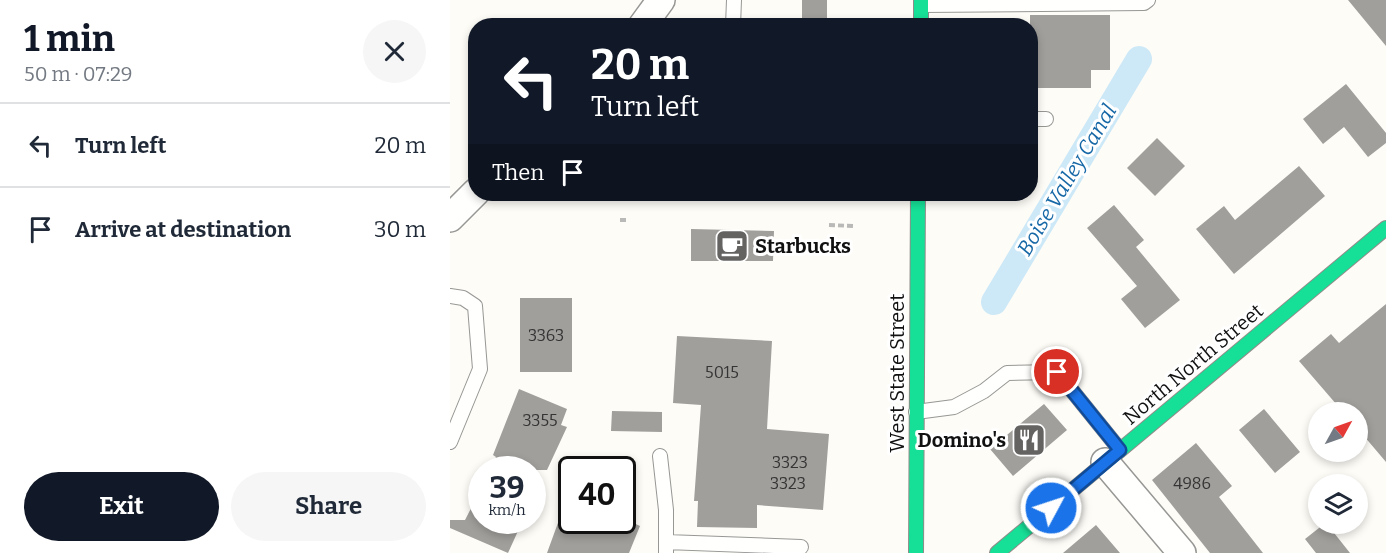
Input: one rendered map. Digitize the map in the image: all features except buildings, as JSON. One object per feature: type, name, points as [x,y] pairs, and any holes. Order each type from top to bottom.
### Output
[{"type":"street","points":[[648,18],[661,0]]},
{"type":"street","points":[[921,18],[922,2]]},
{"type":"street","points":[[450,218],[468,200]]},
{"type":"street","name":"West State Street","points":[[915,553],[918,201]]},
{"type":"street","name":"North North Street","points":[[997,553],[1386,228]]},
{"type":"street","points":[[1113,456],[1182,553]]},
{"type":"lane","points":[[733,18],[734,0]]},
{"type":"lane","points":[[922,2],[1144,3],[1148,0]]},
{"type":"lane","points":[[1038,119],[1046,119]]},
{"type":"lane","points":[[450,296],[463,298],[475,306],[480,369],[450,442]]},
{"type":"lane","points":[[916,412],[954,407],[984,391],[1007,373],[1057,372],[1113,456]]},
{"type":"lane","points":[[660,456],[666,510],[666,548],[801,547]]},
{"type":"path","points":[[829,225],[853,226]]},
{"type":"waterway","name":"Boise Valley Canal","points":[[994,302],[1139,59]]},
{"type":"traffic: fast","points":[[921,0],[921,18]]},
{"type":"traffic: fast","points":[[916,553],[918,201]]},
{"type":"traffic: fast","points":[[997,553],[1386,228]]},
{"type":"place","name":"Starbucks","points":[[732,246]]},
{"type":"place","name":"Domino's","points":[[1029,440]]},
{"type":"route","points":[[1051,508],[1120,450],[1057,372]]}]
